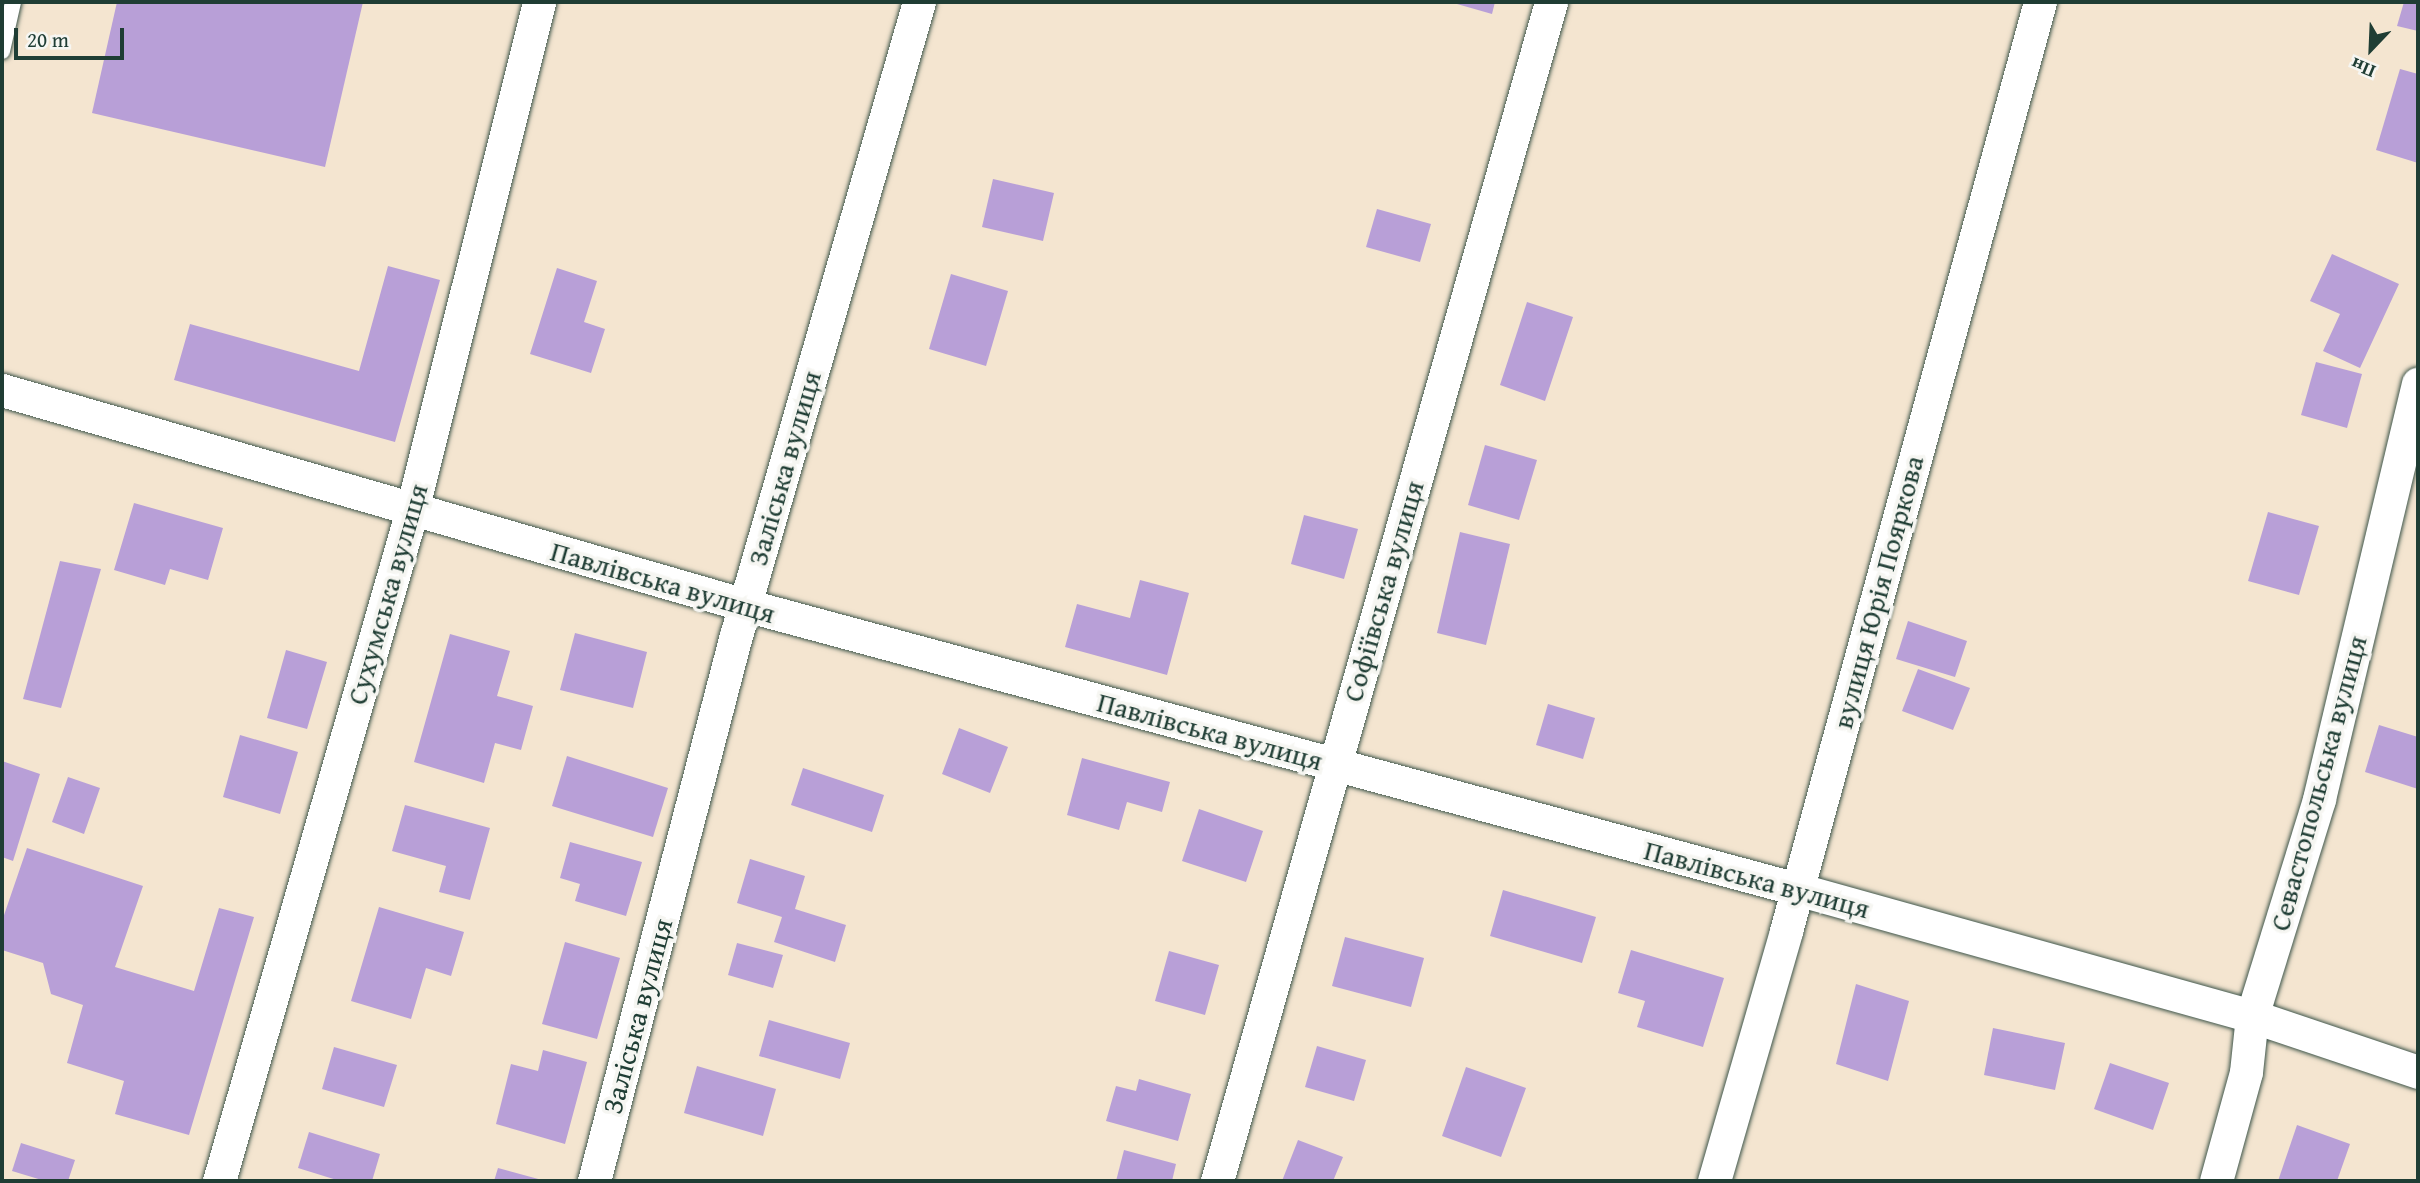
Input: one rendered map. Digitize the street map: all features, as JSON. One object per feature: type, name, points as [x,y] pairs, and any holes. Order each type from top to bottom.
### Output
[{"type":"street","name":"Сухумська вулиця","points":[[219,1181],[412,510],[539,2]]},
{"type":"street","name":"Заліська вулиця","points":[[594,1181],[745,605],[919,2]]},
{"type":"street","name":"Софіївська вулиця","points":[[1217,1181],[1551,2]]},
{"type":"street","name":"вулиця Юрія Пояркова","points":[[1714,1181],[1797,889],[2039,2]]},
{"type":"street","name":"Севастопольська вулиця","points":[[2216,1181],[2246,1072],[2252,1016],[2319,799],[2418,384]]},
{"type":"street","name":"Павлівська вулиця","points":[[2,390],[745,605],[1797,889],[2252,1016],[2418,1072]]},
{"type":"lane","points":[[2,51],[13,2]]},
{"type":"building","points":[[117,2],[363,2],[325,167],[92,113]]},
{"type":"building","points":[[1450,2],[1495,2],[1492,14]]},
{"type":"building","points":[[2404,2],[2418,2],[2418,31],[2397,26]]},
{"type":"building","points":[[2400,69],[2418,74],[2418,163],[2376,150]]},
{"type":"building","points":[[993,179],[1054,193],[1043,241],[982,227]]},
{"type":"building","points":[[1377,209],[1431,224],[1420,262],[1366,247]]},
{"type":"building","points":[[2332,254],[2399,284],[2360,368],[2323,351],[2340,314],[2310,301]]},
{"type":"building","points":[[388,266],[440,280],[395,442],[174,380],[190,324],[359,371]]},
{"type":"building","points":[[557,268],[597,281],[584,322],[605,329],[591,373],[530,354]]},
{"type":"building","points":[[951,274],[1008,291],[986,366],[929,349]]},
{"type":"building","points":[[1527,302],[1573,317],[1545,401],[1500,385]]},
{"type":"building","points":[[2316,362],[2362,374],[2347,428],[2301,415]]},
{"type":"building","points":[[1485,445],[1537,460],[1519,520],[1468,505]]},
{"type":"building","points":[[134,503],[223,528],[208,580],[170,569],[165,585],[114,570]]},
{"type":"building","points":[[2268,512],[2319,526],[2299,595],[2248,581]]},
{"type":"building","points":[[1304,515],[1358,529],[1344,579],[1291,564]]},
{"type":"building","points":[[1460,532],[1510,544],[1486,645],[1437,633]]},
{"type":"building","points":[[60,561],[101,569],[61,708],[23,699]]},
{"type":"building","points":[[1140,580],[1189,593],[1167,675],[1065,647],[1077,604],[1130,618]]},
{"type":"building","points":[[1908,621],[1967,641],[1955,677],[1896,659]]},
{"type":"building","points":[[575,633],[647,652],[633,708],[560,690]]},
{"type":"building","points":[[450,634],[510,651],[497,696],[533,706],[521,750],[495,743],[484,783],[414,762]]},
{"type":"building","points":[[286,650],[327,662],[307,729],[267,718]]},
{"type":"building","points":[[1918,669],[1970,688],[1953,730],[1902,711]]},
{"type":"building","points":[[1548,704],[1595,718],[1583,759],[1536,745]]},
{"type":"building","points":[[2379,725],[2418,737],[2418,789],[2365,772]]},
{"type":"building","points":[[959,728],[1008,747],[990,793],[942,774]]},
{"type":"building","points":[[240,735],[298,752],[280,814],[223,797]]},
{"type":"building","points":[[567,756],[668,788],[653,837],[552,806]]},
{"type":"building","points":[[1082,758],[1170,782],[1162,812],[1127,802],[1119,830],[1067,815]]},
{"type":"building","points":[[2,761],[40,774],[13,861],[2,857]]},
{"type":"building","points":[[803,768],[884,795],[872,832],[791,805]]},
{"type":"building","points":[[68,777],[100,788],[84,834],[52,822]]},
{"type":"building","points":[[405,805],[490,828],[470,900],[439,892],[446,866],[392,851]]},
{"type":"building","points":[[1199,809],[1263,831],[1246,882],[1182,861]]},
{"type":"building","points":[[570,842],[642,862],[626,916],[575,901],[580,884],[560,878]]},
{"type":"building","points":[[27,848],[143,886],[115,967],[194,991],[219,908],[254,917],[189,1135],[115,1114],[124,1081],[67,1063],[83,1005],[51,994],[43,963],[2,950],[2,921]]},
{"type":"building","points":[[750,859],[805,876],[795,909],[846,925],[835,962],[774,942],[782,917],[737,903]]},
{"type":"building","points":[[1503,890],[1596,917],[1582,963],[1490,936]]},
{"type":"building","points":[[379,907],[464,932],[451,976],[426,968],[411,1019],[351,1001]]},
{"type":"building","points":[[1345,937],[1424,958],[1411,1007],[1332,986]]},
{"type":"building","points":[[565,942],[620,958],[597,1039],[542,1024]]},
{"type":"building","points":[[737,943],[783,955],[773,988],[728,975]]},
{"type":"building","points":[[1631,950],[1724,978],[1703,1047],[1637,1027],[1645,1001],[1618,993]]},
{"type":"building","points":[[1169,951],[1219,965],[1205,1015],[1155,1001]]},
{"type":"building","points":[[1856,984],[1909,1001],[1888,1081],[1836,1064]]},
{"type":"building","points":[[769,1020],[850,1043],[840,1079],[759,1056]]},
{"type":"building","points":[[1993,1028],[2065,1043],[2055,1090],[1984,1075]]},
{"type":"building","points":[[1317,1046],[1366,1060],[1354,1101],[1305,1087]]},
{"type":"building","points":[[334,1047],[397,1065],[384,1107],[322,1089]]},
{"type":"building","points":[[543,1050],[587,1062],[565,1144],[496,1124],[511,1064],[538,1071]]},
{"type":"building","points":[[2110,1063],[2169,1083],[2153,1130],[2094,1109]]},
{"type":"building","points":[[697,1066],[776,1089],[763,1136],[684,1113]]},
{"type":"building","points":[[1466,1067],[1526,1088],[1501,1157],[1442,1136]]},
{"type":"building","points":[[1139,1079],[1191,1094],[1178,1141],[1106,1121],[1116,1086],[1136,1091]]},
{"type":"building","points":[[2297,1125],[2350,1144],[2337,1181],[2278,1181]]},
{"type":"building","points":[[309,1132],[380,1154],[372,1181],[340,1181],[298,1168]]},
{"type":"building","points":[[1298,1140],[1343,1157],[1333,1181],[1282,1181]]},
{"type":"building","points":[[21,1143],[75,1160],[68,1181],[45,1181],[12,1171]]},
{"type":"building","points":[[1124,1150],[1176,1164],[1172,1181],[1116,1181]]},
{"type":"building","points":[[498,1168],[542,1180],[542,1181],[494,1181]]}]
